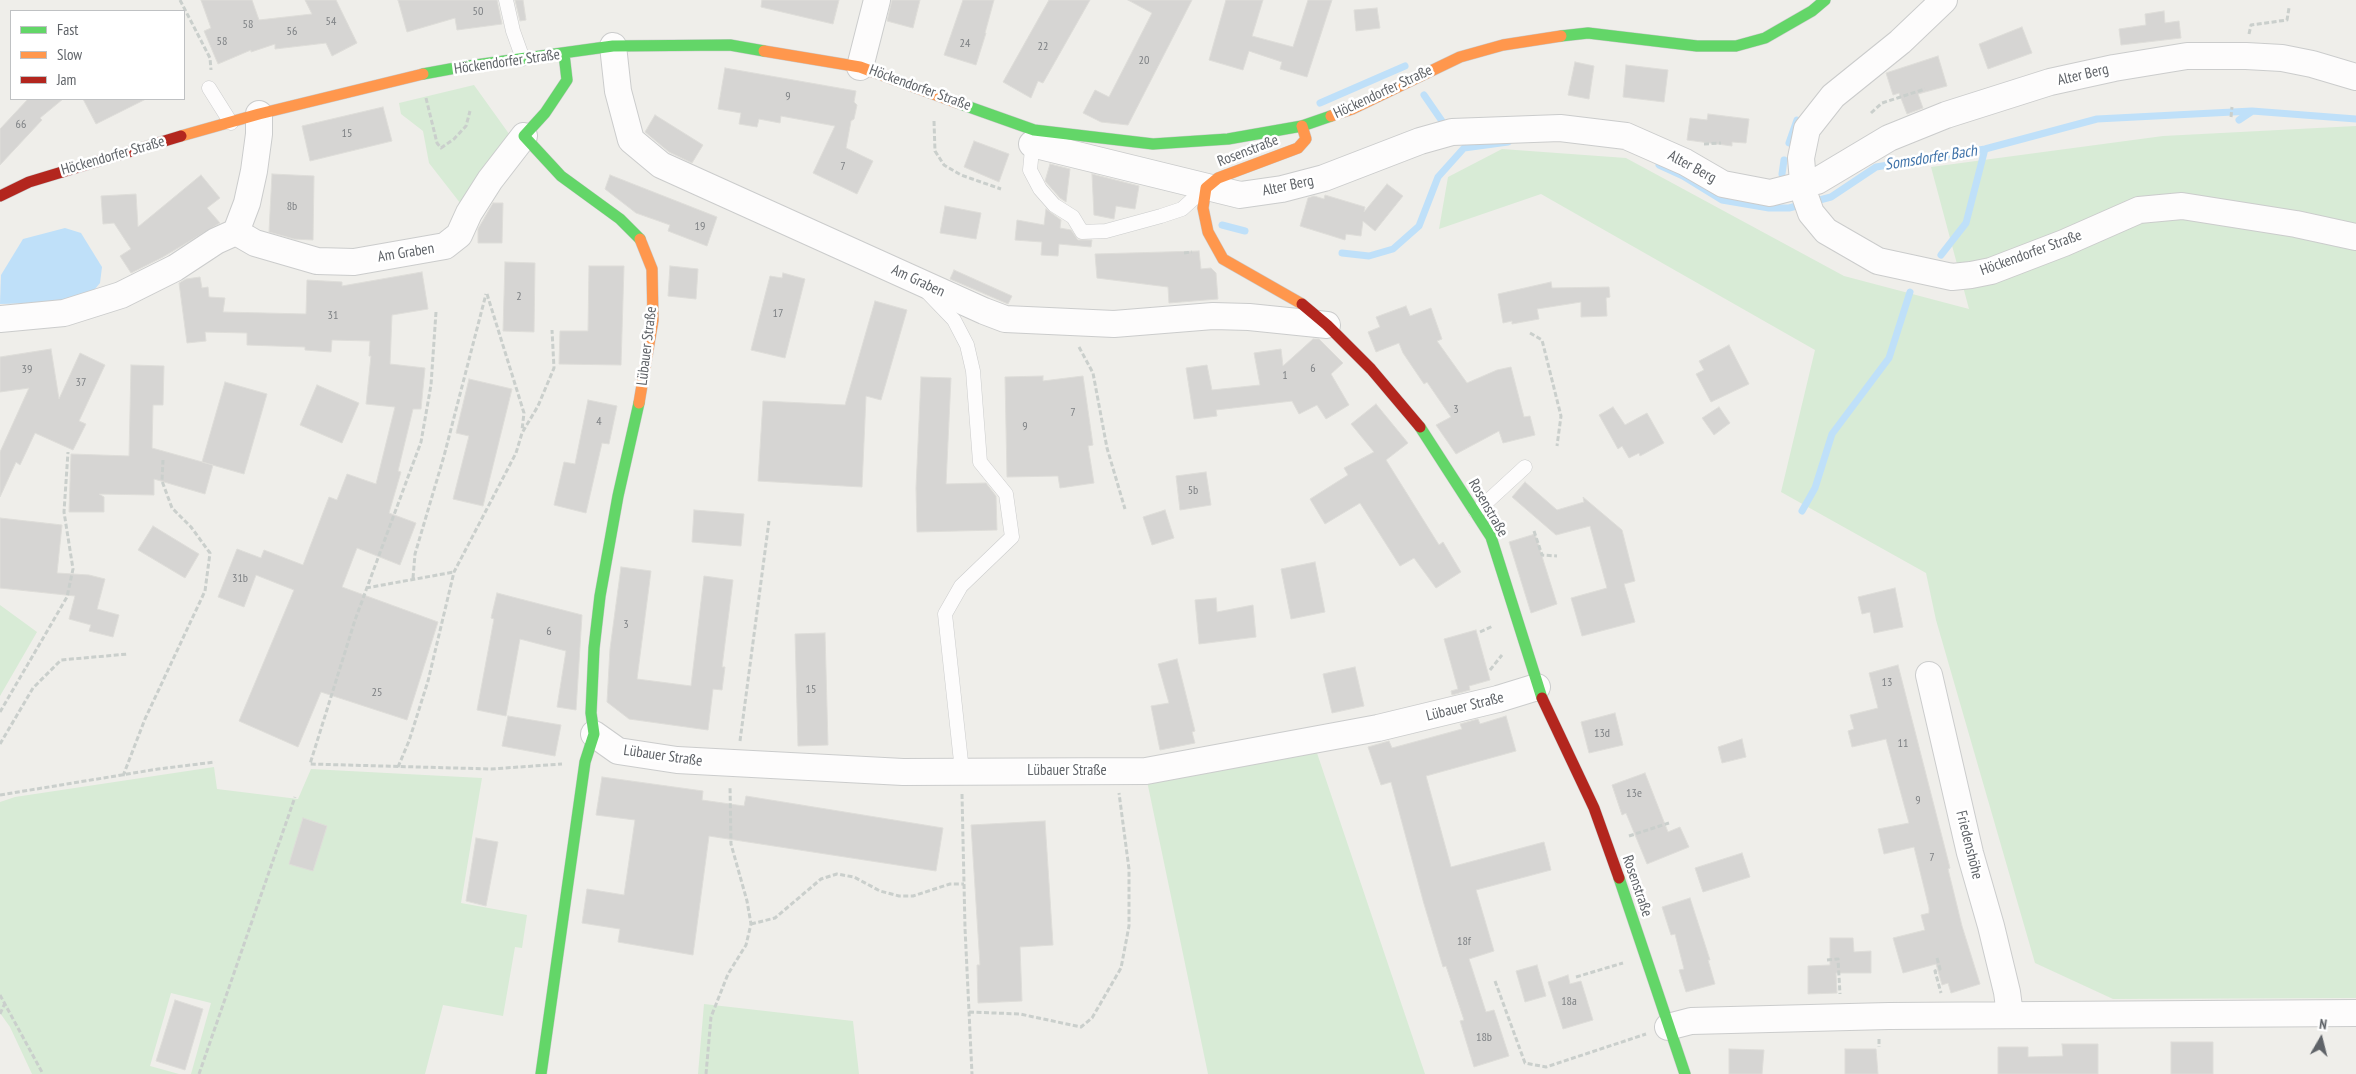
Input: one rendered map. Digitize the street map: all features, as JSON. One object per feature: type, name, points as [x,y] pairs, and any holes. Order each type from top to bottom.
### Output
[{"type":"street","points":[[860,67],[878,0]]},
{"type":"street","name":"Höckendorfer Straße","points":[[0,196],[29,182],[75,167],[259,114],[395,80],[461,67],[613,46],[730,45],[860,67],[1034,137],[1153,144],[1228,139],[1302,126],[1352,109],[1460,57],[1503,45],[1549,37],[1588,33],[1697,46],[1736,46],[1764,38],[1812,11],[1825,0]]},
{"type":"street","points":[[1806,197],[1801,158],[1807,129],[1817,114],[1833,96],[1900,42],[1944,0]]},
{"type":"street","name":"Am Graben","points":[[613,46],[618,91],[631,140],[661,165],[984,311],[1005,319],[1114,324],[1213,316],[1250,317],[1327,325]]},
{"type":"street","points":[[524,136],[545,113],[567,80],[564,54]]},
{"type":"street","name":"Alter Berg","points":[[1034,137],[1206,188],[1240,195],[1282,189],[1324,178],[1420,141],[1452,132],[1560,128],[1626,136],[1685,162],[1723,184],[1770,193],[1806,197],[1817,182],[1889,138],[1946,115],[2040,85],[2114,68],[2187,56],[2246,56],[2282,58],[2312,64],[2356,77]]},
{"type":"street","points":[[0,319],[64,313],[121,295],[175,268],[216,241],[236,232],[247,203],[254,171],[259,114]]},
{"type":"street","name":"Rosenstraße","points":[[1302,126],[1306,139],[1298,148],[1268,161],[1236,170],[1218,178],[1206,188],[1203,208],[1208,232],[1223,259],[1303,305],[1327,325],[1371,368],[1418,426],[1476,512],[1491,538],[1537,687],[1594,808],[1684,1074]]},
{"type":"street","name":"Am Graben","points":[[236,232],[255,243],[317,261],[354,262],[445,246],[459,235],[469,213],[490,180],[524,136]]},
{"type":"street","name":"Lübauer Straße","points":[[524,136],[561,176],[620,218],[637,234],[645,247],[652,269],[653,320],[638,408],[618,496],[600,596],[593,666],[591,712],[594,734],[585,762],[541,1074]]},
{"type":"street","name":"Höckendorfer Straße","points":[[1806,197],[1826,231],[1878,261],[1952,278],[1991,271],[2064,243],[2139,210],[2182,206],[2296,224],[2356,237]]},
{"type":"street","name":"Friedenshöhe","points":[[1929,675],[1970,853],[1992,926],[2007,992],[2010,1015]]},
{"type":"street","name":"Lübauer Straße","points":[[594,734],[618,751],[677,760],[903,772],[1146,771],[1378,728],[1498,699],[1537,687]]},
{"type":"street","points":[[1668,1027],[1691,1021],[2010,1015],[2356,1013]]},
{"type":"lane","points":[[506,0],[513,31],[523,59]]},
{"type":"lane","points":[[209,88],[231,123]]},
{"type":"lane","points":[[1034,137],[1030,170],[1040,189],[1054,205],[1073,217],[1082,232],[1106,230],[1161,216],[1182,208],[1206,188]]},
{"type":"lane","points":[[913,278],[954,320],[967,345],[973,371],[980,462],[1006,494],[1012,537],[961,586],[945,614],[962,771]]},
{"type":"lane","points":[[1476,512],[1525,466]]},
{"type":"path","points":[[180,0],[210,58],[209,88]]},
{"type":"path","points":[[2248,39],[2251,25],[2287,20],[2289,8]]},
{"type":"path","points":[[1871,113],[1882,103],[1925,88]]},
{"type":"path","points":[[425,93],[437,143],[441,148],[454,139],[466,126],[470,111]]},
{"type":"path","points":[[2231,117],[2232,107]]},
{"type":"path","points":[[934,118],[935,151],[944,165],[961,175],[1000,189]]},
{"type":"path","points":[[1701,145],[1721,143]]},
{"type":"path","points":[[398,767],[409,741],[428,681],[454,572],[516,453],[522,433],[524,413],[486,294],[444,456],[415,554],[413,578]]},
{"type":"path","points":[[436,312],[431,385],[421,442],[366,588],[326,707],[310,764],[490,769],[585,762]]},
{"type":"path","points":[[522,433],[538,406],[554,368],[552,330]]},
{"type":"path","points":[[1530,333],[1542,340],[1561,416],[1557,446]]},
{"type":"path","points":[[1094,374],[1107,448],[1125,509]]},
{"type":"path","points":[[0,712],[67,598],[73,569],[64,512],[68,452]]},
{"type":"path","points":[[123,776],[145,719],[205,591],[210,553],[191,527],[172,508],[162,481],[163,460]]},
{"type":"path","points":[[706,1074],[711,1017],[728,974],[746,945],[751,924],[747,901],[731,844],[728,790],[737,764],[769,521]]},
{"type":"path","points":[[1534,531],[1542,555],[1557,556]]},
{"type":"path","points":[[366,588],[454,572]]},
{"type":"path","points":[[0,744],[33,688],[61,660],[128,654]]},
{"type":"path","points":[[0,795],[158,769],[215,762]]},
{"type":"path","points":[[962,771],[964,884],[972,1074]]},
{"type":"path","points":[[969,1012],[1020,1014],[1081,1027],[1092,1018],[1120,968],[1129,926],[1129,869],[1116,771]]},
{"type":"path","points":[[200,1074],[294,797]]},
{"type":"path","points":[[1624,838],[1669,823]]},
{"type":"path","points":[[751,924],[775,918],[822,879],[836,874],[854,877],[880,891],[899,896],[913,896],[950,884],[964,884]]},
{"type":"path","points":[[1576,977],[1644,956]]},
{"type":"path","points":[[1937,958],[1940,969],[1935,971],[1943,997]]},
{"type":"path","points":[[1827,960],[1838,959],[1840,1001]]},
{"type":"path","points":[[1494,981],[1525,1063],[1546,1067],[1668,1027]]},
{"type":"path","points":[[0,995],[43,1074]]},
{"type":"path","points":[[0,1014],[5,1002]]},
{"type":"green space","points":[[474,85],[512,138],[464,208],[429,163],[423,131],[401,114],[399,103]]},
{"type":"green space","points":[[2356,126],[2356,998],[2113,999],[2035,963],[1936,620],[1926,573],[1781,492],[1815,350],[1541,194],[1439,229],[1448,177],[1502,149],[1626,158],[1844,276],[1969,309],[1931,167],[2163,136]]},
{"type":"green space","points":[[0,605],[37,632],[0,696]]},
{"type":"green space","points":[[1317,753],[1425,1074],[1208,1074],[1147,781]]},
{"type":"green space","points":[[214,767],[217,789],[298,799],[311,769],[482,778],[461,903],[527,915],[522,948],[515,947],[503,1016],[443,1005],[425,1074],[191,1074],[211,1003],[171,993],[150,1066],[179,1074],[32,1074],[10,1027],[0,1013],[0,802],[15,797]]},
{"type":"green space","points":[[704,1004],[853,1021],[859,1074],[698,1074]]},
{"type":"water","points":[[65,228],[81,233],[102,267],[100,283],[90,295],[73,302],[0,304],[1,275],[23,239]]},
{"type":"building","points":[[201,0],[252,0],[259,20],[312,14],[305,0],[336,0],[357,43],[332,56],[326,43],[275,49],[275,44],[251,52],[251,50],[218,64],[204,31],[211,28]]},
{"type":"building","points":[[398,0],[497,0],[502,24],[457,30],[455,18],[407,32]]},
{"type":"building","points":[[515,0],[523,0],[526,20],[520,21]]},
{"type":"building","points":[[762,0],[839,0],[833,24],[761,7]]},
{"type":"building","points":[[892,0],[920,0],[913,28],[887,21]]},
{"type":"building","points":[[963,0],[994,0],[976,65],[944,55]]},
{"type":"building","points":[[1049,0],[1090,0],[1043,83],[1038,81],[1031,98],[1003,82]]},
{"type":"building","points":[[1128,0],[1192,0],[1128,125],[1101,122],[1083,113],[1095,90],[1109,97],[1152,13]]},
{"type":"building","points":[[1226,0],[1263,0],[1252,36],[1293,47],[1308,0],[1332,0],[1307,77],[1280,69],[1282,62],[1249,51],[1243,70],[1209,60]]},
{"type":"building","points":[[1377,8],[1380,28],[1356,31],[1354,10]]},
{"type":"building","points":[[2164,11],[2165,23],[2179,21],[2181,38],[2121,45],[2119,29],[2146,25],[2145,14]]},
{"type":"building","points":[[2022,27],[2032,53],[1988,69],[1979,44]]},
{"type":"building","points":[[1938,56],[1947,86],[1918,94],[1923,108],[1907,114],[1899,93],[1893,95],[1886,73]]},
{"type":"building","points":[[1575,62],[1594,66],[1589,99],[1568,95]]},
{"type":"building","points":[[1626,65],[1668,70],[1664,102],[1623,97]]},
{"type":"building","points":[[725,68],[856,91],[854,102],[857,105],[854,119],[851,121],[846,148],[873,161],[857,194],[813,173],[835,126],[781,116],[780,123],[759,119],[757,127],[739,124],[741,113],[718,109]]},
{"type":"building","points":[[27,100],[62,100],[40,118],[42,120],[0,165],[0,129]]},
{"type":"building","points":[[84,100],[144,100],[96,124]]},
{"type":"building","points":[[383,107],[392,141],[310,161],[302,126]]},
{"type":"building","points":[[1708,114],[1749,119],[1746,143],[1732,142],[1732,146],[1687,140],[1690,118],[1707,120]]},
{"type":"building","points":[[655,115],[703,145],[692,163],[669,152],[645,132]]},
{"type":"building","points":[[974,141],[1009,154],[999,182],[964,167]]},
{"type":"building","points":[[1050,164],[1070,169],[1066,202],[1045,181]]},
{"type":"building","points":[[272,174],[314,176],[313,240],[294,239],[269,232]]},
{"type":"building","points":[[1092,174],[1139,186],[1135,209],[1116,206],[1114,219],[1094,215]]},
{"type":"building","points":[[201,175],[220,198],[207,208],[220,223],[163,257],[131,273],[120,256],[131,249],[114,223],[103,224],[101,196],[136,194],[138,227]]},
{"type":"building","points":[[610,175],[717,217],[707,246],[668,231],[670,225],[636,213],[605,189]]},
{"type":"building","points":[[1387,184],[1403,196],[1375,231],[1363,221],[1361,236],[1346,234],[1345,240],[1300,226],[1308,198],[1314,196],[1324,199],[1325,195],[1365,207],[1364,212]]},
{"type":"building","points":[[493,203],[503,203],[502,243],[478,243],[478,229]]},
{"type":"building","points":[[945,206],[981,213],[976,239],[940,233]]},
{"type":"building","points":[[1046,209],[1061,220],[1060,228],[1071,230],[1078,240],[1092,240],[1091,247],[1059,244],[1058,256],[1041,255],[1042,242],[1015,240],[1017,220],[1044,225]]},
{"type":"building","points":[[1199,251],[1201,269],[1211,268],[1216,273],[1218,299],[1169,303],[1168,287],[1097,278],[1095,254]]},
{"type":"building","points":[[505,262],[535,263],[534,332],[503,331]]},
{"type":"building","points":[[589,266],[624,266],[621,365],[559,364],[560,331],[588,331]]},
{"type":"building","points":[[670,266],[698,269],[696,299],[668,296]]},
{"type":"building","points":[[954,270],[1012,296],[1008,304],[950,279]]},
{"type":"building","points":[[422,272],[428,309],[392,315],[390,364],[425,368],[421,409],[413,409],[398,471],[401,472],[389,513],[416,523],[400,565],[357,548],[342,587],[438,622],[407,720],[321,692],[298,747],[239,721],[294,590],[256,575],[244,607],[218,597],[237,549],[261,558],[264,550],[303,565],[329,497],[337,500],[347,474],[376,484],[395,407],[366,404],[371,356],[369,356],[370,341],[332,340],[331,352],[305,350],[305,347],[247,345],[247,333],[205,332],[206,341],[187,343],[179,283],[186,279],[200,277],[202,288],[208,287],[209,297],[225,298],[223,312],[306,314],[307,280],[342,282],[342,286]]},
{"type":"building","points":[[783,273],[805,279],[785,358],[751,350],[770,276],[782,278]]},
{"type":"building","points":[[1551,282],[1552,288],[1609,287],[1610,297],[1606,298],[1607,316],[1581,317],[1581,302],[1537,309],[1539,319],[1512,324],[1512,321],[1503,323],[1498,294]]},
{"type":"building","points":[[875,301],[907,310],[881,400],[866,396],[862,487],[758,481],[763,401],[845,405]]},
{"type":"building","points":[[1406,306],[1410,316],[1431,308],[1442,339],[1437,341],[1467,383],[1497,370],[1511,367],[1524,417],[1530,416],[1535,435],[1503,443],[1499,431],[1456,454],[1436,425],[1451,417],[1427,382],[1424,384],[1403,353],[1399,343],[1376,352],[1368,332],[1380,327],[1376,317]]},
{"type":"building","points":[[1313,339],[1319,339],[1343,363],[1331,374],[1349,405],[1326,419],[1317,405],[1299,414],[1292,401],[1216,410],[1217,416],[1194,419],[1186,368],[1207,365],[1212,390],[1260,385],[1254,353],[1281,349],[1283,366]]},
{"type":"building","points":[[1729,345],[1749,384],[1711,402],[1696,374],[1704,370],[1699,361]]},
{"type":"building","points":[[51,349],[59,399],[80,353],[105,365],[79,421],[86,424],[73,450],[35,433],[20,465],[16,462],[0,497],[0,452],[29,388],[0,392],[0,357]]},
{"type":"building","points":[[131,365],[164,366],[163,405],[153,405],[152,448],[213,465],[205,494],[154,479],[154,495],[99,494],[104,497],[104,512],[69,512],[71,454],[129,456]]},
{"type":"building","points":[[1043,376],[1043,381],[1083,376],[1093,445],[1088,446],[1094,483],[1060,488],[1058,476],[1007,477],[1005,377]]},
{"type":"building","points":[[921,377],[951,378],[946,484],[986,483],[996,496],[997,530],[917,532],[916,488]]},
{"type":"building","points":[[469,379],[512,389],[483,506],[453,499],[469,436],[456,433]]},
{"type":"building","points":[[225,382],[267,394],[244,474],[202,462]]},
{"type":"building","points":[[317,385],[359,403],[342,443],[300,425]]},
{"type":"building","points":[[588,400],[617,406],[609,444],[602,443],[586,513],[554,505],[564,462],[575,464]]},
{"type":"building","points":[[1376,404],[1408,443],[1386,460],[1439,545],[1443,542],[1461,572],[1436,588],[1414,558],[1400,566],[1360,503],[1325,524],[1310,499],[1348,475],[1344,468],[1374,452],[1351,424]]},
{"type":"building","points":[[1613,407],[1625,425],[1647,413],[1664,443],[1640,456],[1639,453],[1629,458],[1622,446],[1618,449],[1599,415]]},
{"type":"building","points":[[1719,407],[1730,423],[1714,435],[1702,418]]},
{"type":"building","points":[[1206,472],[1211,505],[1180,510],[1176,476]]},
{"type":"building","points":[[1525,482],[1557,510],[1584,502],[1583,497],[1622,530],[1635,581],[1624,584],[1635,622],[1582,636],[1571,598],[1607,588],[1590,526],[1556,535],[1512,497]]},
{"type":"building","points":[[694,510],[744,514],[741,546],[692,542]]},
{"type":"building","points":[[1165,510],[1174,538],[1152,545],[1143,517]]},
{"type":"building","points":[[0,518],[62,525],[57,573],[89,575],[105,579],[97,609],[119,615],[113,637],[89,631],[91,625],[69,619],[75,596],[0,588]]},
{"type":"building","points":[[153,526],[199,554],[185,578],[138,550]]},
{"type":"building","points":[[1535,534],[1557,604],[1531,613],[1509,542]]},
{"type":"building","points":[[1315,562],[1325,612],[1291,619],[1281,569]]},
{"type":"building","points":[[621,567],[651,571],[637,679],[691,686],[704,576],[733,580],[722,667],[725,667],[722,690],[713,689],[708,730],[629,719],[607,702],[610,649]]},
{"type":"building","points":[[1895,588],[1903,627],[1874,633],[1870,612],[1862,614],[1858,597]]},
{"type":"building","points":[[497,593],[582,615],[576,710],[557,707],[566,651],[520,639],[506,716],[477,710],[494,619],[491,618]]},
{"type":"building","points":[[1216,598],[1217,612],[1253,605],[1256,637],[1199,644],[1195,600]]},
{"type":"building","points":[[1476,630],[1490,680],[1469,686],[1470,690],[1452,695],[1451,691],[1458,689],[1444,639]]},
{"type":"building","points":[[825,633],[828,745],[798,746],[795,634]]},
{"type":"building","points":[[1177,659],[1195,731],[1192,732],[1195,743],[1160,750],[1151,706],[1169,703],[1158,664]]},
{"type":"building","points":[[1898,665],[1950,868],[1948,869],[1962,926],[1980,984],[1951,993],[1948,983],[1942,985],[1936,964],[1903,973],[1893,938],[1925,930],[1921,915],[1929,913],[1929,908],[1914,847],[1884,854],[1878,829],[1909,823],[1886,739],[1852,747],[1848,731],[1854,729],[1850,715],[1878,708],[1869,673]]},
{"type":"building","points":[[1355,667],[1364,706],[1332,713],[1323,674]]},
{"type":"building","points":[[1615,713],[1623,745],[1589,753],[1581,722]]},
{"type":"building","points":[[508,716],[561,725],[555,756],[502,746]]},
{"type":"building","points":[[1506,716],[1516,751],[1426,776],[1451,867],[1544,842],[1551,870],[1476,890],[1494,951],[1469,959],[1486,1012],[1494,1010],[1509,1056],[1474,1067],[1460,1021],[1464,1020],[1446,966],[1443,967],[1391,782],[1381,785],[1368,747],[1389,741],[1392,748],[1462,729],[1460,724],[1478,719],[1480,724]]},
{"type":"building","points":[[1742,739],[1746,757],[1722,763],[1718,747]]},
{"type":"building","points":[[1645,773],[1668,832],[1680,827],[1689,847],[1647,864],[1626,813],[1622,815],[1612,785]]},
{"type":"building","points":[[602,777],[703,791],[702,800],[744,806],[746,796],[943,828],[936,871],[709,836],[693,955],[618,942],[620,929],[582,923],[587,889],[624,895],[635,820],[596,815]]},
{"type":"building","points":[[303,818],[327,826],[313,871],[289,864]]},
{"type":"building","points":[[1045,821],[1053,945],[1020,947],[1022,1001],[978,1003],[977,965],[980,965],[971,825]]},
{"type":"building","points":[[476,838],[498,842],[486,906],[466,901]]},
{"type":"building","points":[[1742,853],[1750,877],[1703,892],[1695,868]]},
{"type":"building","points":[[1690,898],[1710,960],[1708,960],[1715,984],[1686,992],[1679,970],[1684,969],[1675,934],[1671,935],[1662,907]]},
{"type":"building","points":[[1830,938],[1853,938],[1854,952],[1871,951],[1871,973],[1836,973],[1837,993],[1808,994],[1808,966],[1830,965]]},
{"type":"building","points":[[1537,965],[1546,996],[1525,1002],[1516,971]]},
{"type":"building","points":[[1568,975],[1570,984],[1581,981],[1593,1020],[1563,1029],[1548,982]]},
{"type":"building","points":[[175,1000],[203,1009],[185,1070],[156,1061]]},
{"type":"building","points":[[2171,1042],[2213,1042],[2213,1074],[2171,1074]]},
{"type":"building","points":[[2062,1044],[2098,1044],[2098,1074],[1998,1074],[1998,1047],[2028,1047],[2028,1057],[2063,1056]]},
{"type":"building","points":[[1729,1049],[1764,1050],[1762,1074],[1729,1074]]},
{"type":"building","points":[[1845,1049],[1876,1049],[1878,1074],[1845,1074]]},
{"type":"waterway","points":[[1320,103],[1405,66]]},
{"type":"waterway","points":[[1424,95],[1444,124]]},
{"type":"waterway","name":"Somsdorfer Bach","points":[[1659,165],[1683,176],[1722,200],[1769,208],[1789,208],[1831,197],[1876,167],[1985,149],[2097,119],[2252,111],[2356,119]]},
{"type":"waterway","points":[[2239,120],[2251,112]]},
{"type":"waterway","points":[[1789,143],[1797,120]]},
{"type":"waterway","name":"Somsdorfer Bach","points":[[1342,253],[1369,256],[1393,249],[1419,226],[1438,177],[1464,148],[1508,142]]},
{"type":"waterway","points":[[1941,255],[1966,223],[1985,149]]},
{"type":"waterway","points":[[1782,174],[1784,160]]},
{"type":"waterway","name":"Somsdorfer Bach","points":[[1222,225],[1245,231]]},
{"type":"waterway","points":[[1802,511],[1815,488],[1832,434],[1889,358],[1910,292]]},
{"type":"traffic: fast","points":[[1561,36],[1588,33],[1697,46],[1736,46],[1765,38],[1812,11],[1825,0]]},
{"type":"traffic: fast","points":[[423,74],[613,46],[730,45],[764,51]]},
{"type":"traffic: fast","points":[[564,54],[567,80],[545,113],[524,136],[561,176],[620,219],[640,239]]},
{"type":"traffic: fast","points":[[958,103],[1034,130],[1153,144],[1228,139],[1302,126],[1331,116]]},
{"type":"traffic: fast","points":[[541,1074],[585,762],[594,734],[591,713],[594,648],[600,596],[618,496],[639,403]]},
{"type":"traffic: fast","points":[[1420,427],[1491,537],[1542,698]]},
{"type":"traffic: fast","points":[[1619,878],[1685,1074]]},
{"type":"traffic: slow","points":[[1331,116],[1352,109],[1460,57],[1503,45],[1561,36]]},
{"type":"traffic: slow","points":[[764,51],[860,67],[958,103]]},
{"type":"traffic: slow","points":[[181,136],[259,114],[423,74]]},
{"type":"traffic: slow","points":[[1302,126],[1306,139],[1298,148],[1218,178],[1206,188],[1203,208],[1208,232],[1223,259],[1302,304]]},
{"type":"traffic: slow","points":[[639,403],[653,320],[652,269],[640,239]]},
{"type":"traffic: jam","points":[[0,196],[29,182],[181,136]]},
{"type":"traffic: jam","points":[[1302,304],[1327,325],[1371,369],[1420,427]]},
{"type":"traffic: jam","points":[[1542,698],[1594,808],[1619,878]]}]
